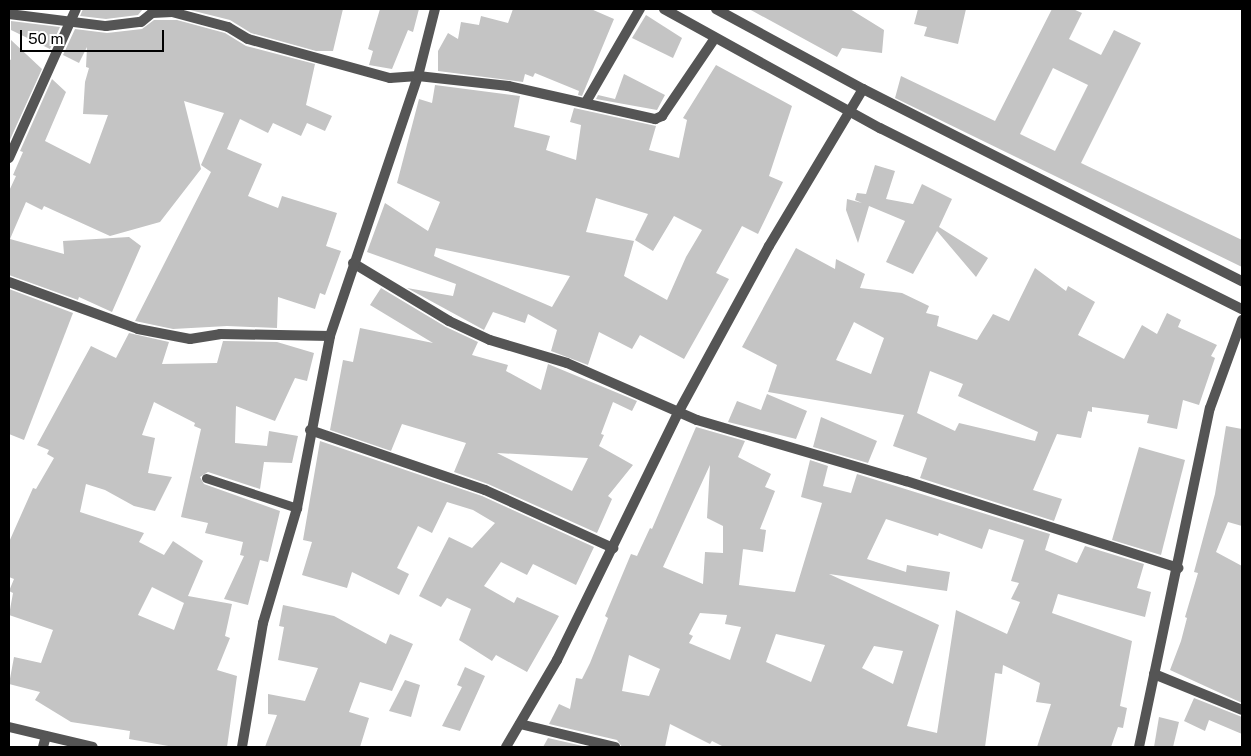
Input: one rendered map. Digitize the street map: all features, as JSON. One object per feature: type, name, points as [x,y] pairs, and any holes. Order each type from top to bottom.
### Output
[{"type":"street","points":[[9,158],[76,9]]},
{"type":"street","points":[[242,747],[264,623],[297,508],[310,430],[330,336],[353,263],[418,76],[435,9]]},
{"type":"street","points":[[586,102],[640,9]]},
{"type":"street","points":[[664,9],[850,111],[1242,309]]},
{"type":"street","points":[[716,9],[863,89],[1242,281]]},
{"type":"street","points":[[9,14],[71,20],[106,26],[141,22],[152,13],[172,12],[228,27],[248,39],[390,78],[418,76],[508,86],[586,102],[655,120],[662,116],[715,38]]},
{"type":"street","points":[[506,747],[557,660],[679,410],[769,246],[863,89]]},
{"type":"street","points":[[353,263],[449,321],[490,340],[566,363],[679,410],[696,420],[748,437],[906,481],[1178,568]]},
{"type":"street","points":[[9,282],[138,329],[190,339],[220,334],[330,336]]},
{"type":"street","points":[[1139,747],[1210,408],[1242,320]]},
{"type":"street","points":[[310,430],[485,490],[613,548]]},
{"type":"street","points":[[1154,674],[1242,710]]},
{"type":"street","points":[[520,724],[615,747]]},
{"type":"street","points":[[9,727],[93,747]]},
{"type":"street","points":[[43,747],[46,736]]},
{"type":"lane","points":[[206,478],[297,508]]},
{"type":"building","points":[[83,9],[143,9],[138,15],[106,19],[80,16]]},
{"type":"building","points":[[186,9],[343,9],[333,51],[316,51],[251,33],[230,20]]},
{"type":"building","points":[[380,9],[419,9],[413,32],[408,30],[392,69],[369,65],[373,51],[368,49]]},
{"type":"building","points":[[513,9],[591,9],[614,19],[582,96],[578,95],[579,91],[535,73],[533,77],[525,74],[523,82],[438,71],[438,51],[448,33],[458,39],[461,22],[479,25],[481,16],[508,23]]},
{"type":"building","points":[[749,9],[850,9],[884,30],[882,53],[842,48],[837,57]]},
{"type":"building","points":[[918,9],[966,9],[958,44],[924,36],[927,27],[914,24]]},
{"type":"building","points":[[1052,9],[1073,9],[1082,13],[1069,39],[1101,55],[1114,30],[1141,43],[1081,163],[1242,240],[1242,267],[895,98],[901,76],[995,121]],"holes":[[[1053,68],[1088,85],[1055,151],[1020,134]]]},
{"type":"building","points":[[646,15],[682,38],[673,58],[632,38]]},
{"type":"building","points":[[154,20],[177,20],[225,33],[246,46],[315,64],[306,105],[332,116],[325,131],[307,123],[301,136],[273,123],[268,133],[240,119],[227,149],[262,164],[248,196],[278,208],[282,196],[337,213],[326,246],[341,251],[325,295],[320,293],[315,309],[278,297],[277,328],[227,326],[173,329],[135,321],[211,172],[201,165],[224,113],[184,101],[201,169],[160,222],[110,236],[44,206],[42,210],[26,202],[10,239],[64,254],[63,241],[129,237],[141,246],[112,312],[79,297],[78,300],[9,275],[9,191],[16,176],[13,175],[23,152],[20,151],[52,79],[66,92],[45,141],[90,164],[108,115],[83,114],[85,82],[89,68],[86,67],[87,47],[79,63],[63,55],[75,29],[107,33],[142,29]]},
{"type":"building","points":[[11,21],[60,27],[50,49],[11,30]]},
{"type":"building","points":[[11,40],[42,69],[9,142],[9,59],[11,60]]},
{"type":"building","points":[[716,65],[792,106],[769,176],[783,182],[758,234],[742,226],[716,273],[729,279],[684,359],[640,335],[632,349],[599,332],[588,365],[551,351],[557,330],[528,314],[525,323],[493,312],[484,330],[407,288],[453,296],[456,284],[367,252],[385,203],[428,231],[440,202],[397,183],[419,99],[432,103],[435,85],[520,96],[514,127],[550,136],[546,150],[576,160],[581,125],[570,122],[574,108],[656,126],[649,150],[679,158],[687,120],[683,118]],"holes":[[[596,198],[648,214],[635,240],[653,251],[674,216],[702,230],[686,257],[667,300],[624,276],[634,241],[586,232]],[[436,248],[570,276],[552,307],[434,256]]]},
{"type":"building","points":[[624,74],[665,95],[657,110],[596,99],[598,95],[615,99]]},
{"type":"building","points":[[875,165],[895,171],[886,199],[913,204],[922,184],[952,199],[939,227],[988,258],[976,277],[937,231],[913,274],[886,262],[905,221],[869,206],[858,243],[846,210],[847,199],[862,203],[855,200],[857,193],[866,194]]},
{"type":"building","points":[[796,248],[835,269],[836,259],[865,274],[860,288],[902,293],[929,306],[926,313],[939,316],[937,326],[977,340],[993,314],[1009,321],[1035,268],[1066,291],[1068,286],[1095,302],[1078,335],[1124,359],[1142,325],[1157,334],[1167,313],[1181,320],[1178,327],[1217,345],[1211,356],[1215,358],[1199,405],[1183,400],[1177,429],[1147,423],[1149,415],[1092,407],[1092,412],[1088,411],[1081,438],[1057,434],[1033,490],[1062,499],[1054,521],[920,478],[927,458],[893,446],[904,415],[768,392],[777,365],[742,347]],"holes":[[[854,322],[884,338],[871,374],[836,360]],[[930,371],[963,384],[958,396],[1038,432],[1035,441],[959,423],[955,431],[917,413]]]},
{"type":"building","points":[[381,288],[446,327],[478,342],[472,355],[508,365],[506,371],[541,390],[548,364],[637,401],[632,411],[613,402],[601,434],[604,435],[599,446],[633,465],[608,496],[612,499],[597,533],[488,484],[454,472],[466,443],[402,424],[391,451],[330,430],[343,360],[353,362],[360,328],[433,343],[370,305]],"holes":[[[497,453],[588,458],[572,491]]]},
{"type":"building","points":[[9,289],[73,313],[24,440],[9,434]]},
{"type":"building","points":[[129,333],[169,342],[162,364],[217,363],[223,341],[277,342],[314,353],[307,381],[295,378],[275,421],[236,406],[235,443],[267,446],[269,431],[298,436],[292,463],[264,462],[260,489],[208,472],[200,477],[204,484],[280,511],[268,562],[260,560],[248,605],[224,599],[244,556],[240,555],[243,542],[205,533],[208,523],[181,517],[201,429],[194,426],[195,423],[154,402],[142,435],[155,438],[148,473],[172,477],[155,511],[134,506],[105,490],[86,484],[80,512],[144,533],[139,542],[164,555],[173,541],[203,561],[188,596],[232,604],[225,636],[230,638],[217,670],[237,676],[227,747],[174,747],[129,739],[130,731],[71,722],[35,700],[40,692],[9,684],[14,657],[41,663],[53,630],[9,615],[13,593],[9,591],[14,579],[9,577],[9,542],[33,488],[36,489],[54,458],[47,454],[49,450],[37,445],[91,346],[116,358]],"holes":[[[152,587],[184,603],[174,630],[138,615]]]},
{"type":"building","points":[[767,394],[807,411],[796,439],[728,422],[737,401],[761,410]]},
{"type":"building","points":[[821,417],[877,441],[868,463],[813,447]]},
{"type":"building","points":[[1226,426],[1242,429],[1242,526],[1228,522],[1216,552],[1242,566],[1242,703],[1170,670],[1181,641],[1187,618],[1185,617],[1198,573],[1194,572],[1215,494]]},
{"type":"building","points":[[696,427],[745,441],[738,457],[771,474],[765,487],[775,491],[760,529],[766,530],[763,552],[743,549],[739,585],[795,592],[822,503],[801,497],[810,460],[828,466],[823,486],[851,493],[857,474],[1050,534],[1045,550],[1077,563],[1085,546],[1144,564],[1137,588],[1151,592],[1145,617],[1058,594],[1052,613],[1132,641],[1120,706],[1127,708],[1123,728],[1118,727],[1111,747],[1037,747],[1051,704],[1036,702],[1040,683],[1003,665],[1002,674],[995,673],[985,747],[724,747],[712,741],[710,744],[670,724],[665,747],[622,747],[617,740],[549,724],[559,704],[570,709],[576,678],[582,679],[590,663],[608,618],[605,616],[631,554],[637,556],[650,528],[652,529]],"holes":[[[710,465],[707,518],[723,526],[723,553],[705,552],[703,584],[663,567]],[[886,519],[938,536],[939,533],[982,549],[989,529],[1024,540],[1011,581],[1019,583],[1011,599],[1020,602],[1007,634],[956,610],[937,733],[907,726],[939,625],[829,574],[947,591],[950,572],[907,565],[906,572],[867,559]],[[700,613],[727,615],[725,624],[741,627],[730,660],[689,643],[693,636],[689,634]],[[776,634],[825,645],[811,682],[766,662]],[[874,646],[903,651],[893,684],[862,668]],[[629,655],[660,669],[649,696],[622,691]]]},
{"type":"building","points":[[320,441],[482,496],[594,547],[576,585],[533,564],[527,575],[501,562],[484,586],[514,603],[517,597],[559,616],[527,672],[496,655],[492,661],[459,640],[471,609],[447,598],[441,607],[419,596],[449,537],[472,548],[495,523],[473,510],[447,502],[432,533],[418,526],[397,568],[409,574],[399,595],[352,572],[347,588],[302,575],[312,542],[303,540]]},
{"type":"building","points":[[1139,447],[1185,460],[1161,555],[1112,540]]},
{"type":"building","points":[[283,605],[334,616],[386,644],[390,634],[413,644],[392,691],[360,682],[349,712],[369,718],[360,747],[265,747],[277,715],[268,714],[268,694],[305,701],[318,668],[278,660],[284,627],[279,626]]},
{"type":"building","points":[[465,667],[485,676],[460,731],[442,726],[462,687],[457,685]]},
{"type":"building","points":[[405,680],[420,685],[411,717],[389,711]]},
{"type":"building","points":[[1194,698],[1242,717],[1242,734],[1209,720],[1205,731],[1184,721]]},
{"type":"building","points":[[1159,717],[1179,722],[1173,747],[1154,747]]},
{"type":"building","points":[[548,738],[587,747],[543,747]]}]
